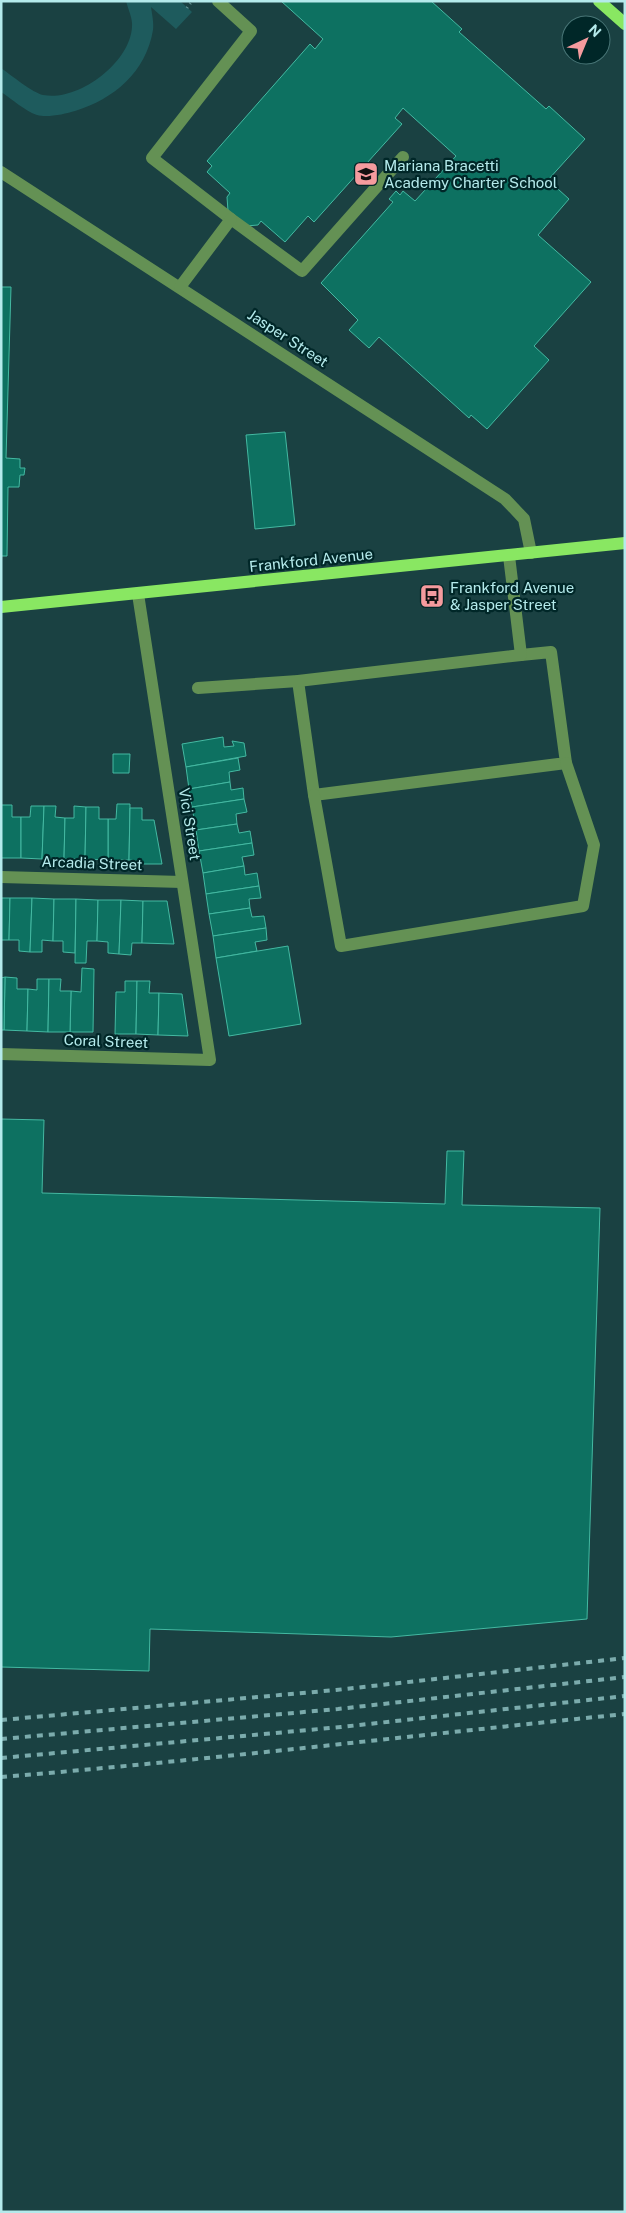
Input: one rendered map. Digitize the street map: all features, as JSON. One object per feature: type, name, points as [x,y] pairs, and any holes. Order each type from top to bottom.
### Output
[{"type":"main road","points":[[599,1],[625,24]]},
{"type":"main road","name":"Frankford Avenue","points":[[1,608],[625,543]]},
{"type":"street","points":[[218,1],[251,31],[152,158],[231,220],[302,271],[403,157]]},
{"type":"street","name":"Jasper Street","points":[[1,172],[505,499],[524,519],[531,552]]},
{"type":"street","points":[[180,287],[231,220]]},
{"type":"street","points":[[508,556],[521,655]]},
{"type":"street","name":"Vici Street","points":[[138,594],[210,1060]]},
{"type":"street","points":[[198,688],[298,681],[551,652],[566,763],[594,845],[582,906],[341,946],[314,795],[298,681]]},
{"type":"street","points":[[314,795],[566,763]]},
{"type":"street","name":"Arcadia Street","points":[[1,877],[182,882]]},
{"type":"street","name":"Coral Street","points":[[1,1054],[210,1060]]},
{"type":"path","points":[[187,8],[192,1]]},
{"type":"shaded area","points":[[126,1],[180,1],[192,12],[176,29],[151,7],[153,30],[149,45],[136,71],[115,91],[89,106],[61,114],[41,116],[28,111],[1,92],[1,68],[43,95],[57,96],[71,92],[86,86],[100,77],[122,54],[129,41],[132,24]]},
{"type":"building","points":[[281,1],[431,1],[462,29],[459,32],[546,109],[549,106],[585,139],[548,180],[569,199],[538,235],[591,282],[534,346],[549,360],[487,429],[471,415],[469,418],[379,337],[369,348],[349,330],[358,320],[321,283],[393,202],[389,199],[396,191],[400,195],[403,191],[415,201],[456,156],[403,108],[395,118],[402,124],[314,222],[308,216],[285,242],[261,221],[258,225],[246,226],[228,211],[227,197],[230,193],[207,172],[212,166],[207,161],[310,44],[315,49],[323,39]]},
{"type":"building","points":[[1,287],[11,287],[6,458],[20,459],[20,468],[25,468],[24,475],[20,475],[19,487],[8,487],[7,556],[1,556]]},
{"type":"building","points":[[285,432],[295,525],[255,529],[246,435]]},
{"type":"building","points":[[223,737],[224,747],[234,746],[232,741],[244,743],[246,756],[186,767],[182,744]]},
{"type":"building","points":[[113,754],[130,754],[129,773],[113,773]]},
{"type":"building","points":[[238,758],[240,770],[229,772],[230,782],[189,789],[186,767]]},
{"type":"building","points":[[230,782],[231,790],[243,788],[244,799],[192,807],[189,789]]},
{"type":"building","points":[[244,799],[247,812],[236,814],[237,824],[196,830],[192,807]]},
{"type":"building","points":[[117,804],[130,804],[129,860],[108,860],[108,819],[116,819]]},
{"type":"building","points":[[1,805],[12,805],[12,817],[21,817],[21,858],[1,858]]},
{"type":"building","points":[[31,806],[44,806],[42,859],[21,858],[21,817],[30,817]]},
{"type":"building","points":[[44,806],[56,806],[55,817],[65,818],[64,859],[42,859]]},
{"type":"building","points":[[74,806],[86,807],[85,859],[64,859],[65,818],[74,818]]},
{"type":"building","points":[[86,807],[99,807],[99,819],[108,819],[108,860],[85,859]]},
{"type":"building","points":[[130,808],[142,808],[142,820],[154,820],[162,864],[138,864],[138,861],[129,860]]},
{"type":"building","points":[[237,824],[239,833],[250,831],[252,843],[199,851],[196,830]]},
{"type":"building","points":[[252,843],[254,855],[242,857],[244,866],[203,873],[199,851]]},
{"type":"building","points":[[244,866],[245,875],[257,873],[259,886],[206,894],[203,873]]},
{"type":"building","points":[[259,886],[261,898],[249,899],[250,908],[209,914],[206,894]]},
{"type":"building","points":[[1,898],[10,898],[9,940],[1,940]]},
{"type":"building","points":[[10,898],[32,898],[30,952],[19,951],[19,940],[9,940]]},
{"type":"building","points":[[32,898],[54,899],[53,941],[42,940],[42,952],[30,952]]},
{"type":"building","points":[[54,899],[76,899],[75,953],[63,952],[63,941],[53,941]]},
{"type":"building","points":[[76,899],[98,900],[97,941],[87,941],[86,963],[75,963]]},
{"type":"building","points":[[98,900],[121,900],[119,954],[108,953],[108,942],[97,941]]},
{"type":"building","points":[[121,900],[143,901],[142,943],[132,943],[131,955],[119,954]]},
{"type":"building","points":[[143,901],[167,901],[174,944],[142,943]]},
{"type":"building","points":[[250,908],[252,917],[264,916],[266,928],[213,936],[209,914]]},
{"type":"building","points":[[266,928],[267,940],[255,942],[257,951],[216,958],[213,936]]},
{"type":"building","points":[[288,946],[301,1024],[229,1036],[216,958]]},
{"type":"building","points":[[82,968],[94,969],[93,1032],[70,1032],[71,991],[81,992]]},
{"type":"building","points":[[5,977],[17,978],[17,989],[28,989],[27,1031],[4,1030]]},
{"type":"building","points":[[5,977],[4,1030],[1,1030],[1,978]]},
{"type":"building","points":[[37,979],[49,979],[48,1032],[27,1031],[28,989],[37,990]]},
{"type":"building","points":[[49,979],[61,979],[60,991],[71,991],[70,1032],[48,1032]]},
{"type":"building","points":[[125,981],[137,981],[136,1034],[115,1034],[116,992],[125,992]]},
{"type":"building","points":[[137,981],[150,981],[149,993],[159,993],[158,1035],[136,1034]]},
{"type":"building","points":[[159,993],[182,994],[188,1036],[158,1035]]},
{"type":"building","points":[[1,1119],[44,1120],[42,1193],[445,1204],[447,1151],[464,1151],[462,1205],[600,1208],[587,1619],[391,1637],[150,1629],[149,1671],[1,1667]]},
{"type":"railway","points":[[1,1720],[336,1690],[625,1658]]},
{"type":"railway","points":[[1,1739],[338,1709],[625,1677]]},
{"type":"railway","points":[[1,1758],[341,1727],[625,1696]]},
{"type":"railway","points":[[1,1777],[235,1755],[625,1714]]},
{"type":"place","name":"Mariana Bracetti Academy Charter School","points":[[366,174]]},
{"type":"place","name":"Frankford Avenue & Jasper Street","points":[[432,596]]}]
